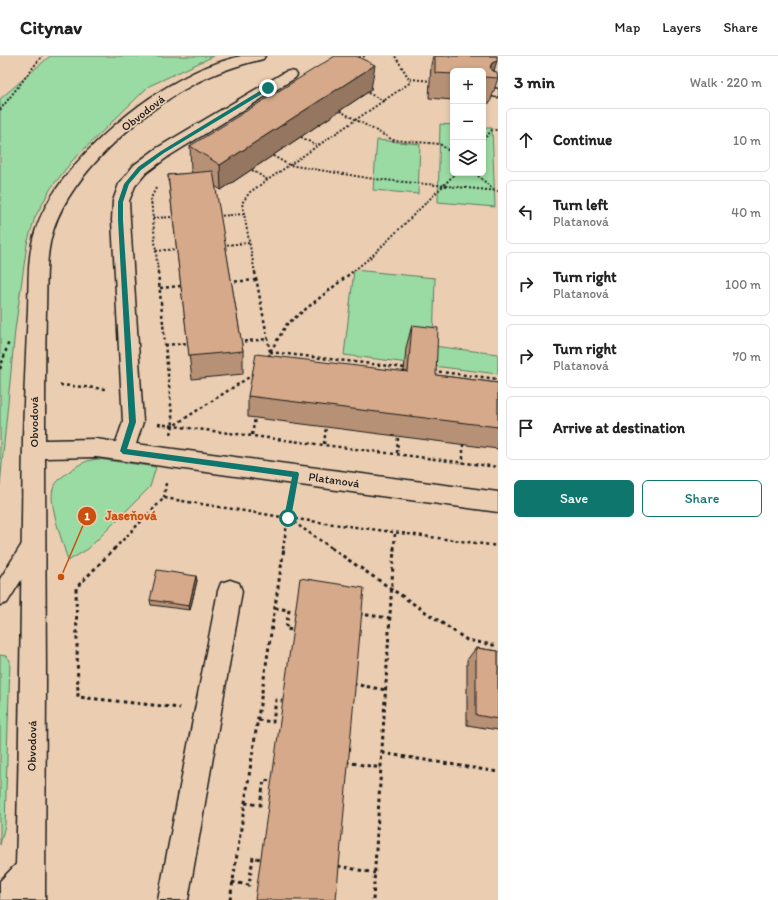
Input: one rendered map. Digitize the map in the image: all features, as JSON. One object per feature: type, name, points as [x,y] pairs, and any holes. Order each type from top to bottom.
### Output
[{"type":"street","name":"Obvodová","points":[[30,900],[34,448],[38,273],[45,228],[58,201],[78,172],[103,146],[162,98],[186,82],[229,63],[258,56]]},
{"type":"street","points":[[123,451],[132,422],[121,220],[121,202],[127,184],[140,168],[163,152],[290,74]]},
{"type":"street","name":"Platanová","points":[[34,448],[96,448],[123,451],[498,502]]},
{"type":"street","points":[[173,900],[230,591]]},
{"type":"lane","points":[[0,596],[34,542]]},
{"type":"lane","points":[[0,899],[31,865]]},
{"type":"path","points":[[0,110],[42,56]]},
{"type":"path","points":[[351,58],[366,56]]},
{"type":"path","points":[[269,358],[270,352],[268,339],[242,203],[250,192],[412,82],[395,56]]},
{"type":"path","points":[[410,79],[434,82]]},
{"type":"path","points":[[368,93],[384,101]]},
{"type":"path","points":[[340,112],[393,140],[440,144],[450,152]]},
{"type":"path","points":[[486,137],[492,130],[498,130]]},
{"type":"path","points":[[301,137],[318,146]]},
{"type":"path","points":[[273,156],[289,165],[374,179],[498,191]]},
{"type":"path","points":[[252,170],[268,180]]},
{"type":"path","points":[[270,352],[287,324],[372,256],[453,176]]},
{"type":"path","points":[[478,176],[494,191]]},
{"type":"path","points":[[159,184],[151,198],[173,426]]},
{"type":"path","points":[[217,216],[244,214]]},
{"type":"path","points":[[153,218],[173,217]]},
{"type":"path","points":[[222,245],[250,243]]},
{"type":"path","points":[[156,251],[177,249]]},
{"type":"path","points":[[228,282],[256,280]]},
{"type":"path","points":[[160,288],[181,286]]},
{"type":"path","points":[[238,342],[268,339]]},
{"type":"path","points":[[0,369],[9,341]]},
{"type":"path","points":[[165,344],[188,342]]},
{"type":"path","points":[[270,352],[411,369]]},
{"type":"path","points":[[334,366],[335,360]]},
{"type":"path","points":[[403,368],[403,374]]},
{"type":"path","points":[[426,370],[498,379]]},
{"type":"path","points":[[132,422],[173,426],[255,373]]},
{"type":"path","points":[[464,375],[464,382]]},
{"type":"path","points":[[59,385],[97,389]]},
{"type":"path","points":[[252,435],[255,418]]},
{"type":"path","points":[[324,444],[326,427]]},
{"type":"path","points":[[396,453],[398,436]]},
{"type":"path","points":[[463,444],[463,462]]},
{"type":"path","points":[[230,900],[296,474]]},
{"type":"path","points":[[208,711],[78,697],[76,588],[164,498],[288,518],[498,546]]},
{"type":"path","points":[[288,518],[467,640],[476,643],[498,646]]},
{"type":"path","points":[[373,900],[395,533]]},
{"type":"path","points":[[275,608],[289,610],[286,629],[293,630]]},
{"type":"path","points":[[358,614],[390,618]]},
{"type":"path","points":[[476,643],[476,649]]},
{"type":"path","points":[[352,684],[386,690]]},
{"type":"path","points":[[258,720],[273,722],[276,700],[282,701]]},
{"type":"path","points":[[382,753],[498,772]]},
{"type":"path","points":[[344,762],[381,768]]},
{"type":"path","points":[[245,803],[260,805],[264,780],[271,781]]},
{"type":"path","points":[[232,882],[249,885],[253,857],[260,858]]},
{"type":"path","points":[[335,866],[374,873]]},
{"type":"green space","points":[[50,56],[214,56],[149,86],[72,161],[51,188],[35,217],[27,244],[15,330],[0,485],[0,99]]},
{"type":"green space","points":[[440,124],[450,125],[450,176],[486,176],[486,128],[492,128],[495,207],[438,202]]},
{"type":"green space","points":[[377,140],[420,144],[418,194],[373,190]]},
{"type":"green space","points":[[354,270],[435,278],[433,346],[498,354],[498,374],[344,355]]},
{"type":"green space","points":[[98,459],[156,467],[150,487],[88,549],[68,561],[54,514],[52,495],[53,489],[60,478],[77,466],[87,461]]},
{"type":"green space","points":[[0,655],[6,656],[10,660],[5,825],[0,845]]},
{"type":"building","points":[[335,56],[356,56],[375,65],[220,165],[190,146]]},
{"type":"building","points":[[435,56],[497,56],[497,61],[492,63],[490,67],[493,71],[497,72],[498,78],[486,77],[486,68],[450,68],[450,74],[435,73]]},
{"type":"building","points":[[213,171],[243,351],[189,356],[168,175]]},
{"type":"building","points":[[412,325],[438,328],[436,375],[498,383],[498,427],[248,396],[256,354],[408,372]]},
{"type":"building","points":[[157,570],[196,576],[189,606],[150,600]]},
{"type":"building","points":[[300,578],[364,588],[336,900],[255,900]]},
{"type":"building","points":[[476,648],[498,651],[498,719],[476,715]]},
{"type":"place","name":"Jaseňová","points":[[61,577]]},
{"type":"route","points":[[268,88],[163,152],[140,168],[127,184],[121,202],[121,220],[132,422],[123,451],[296,474],[288,518]]}]
